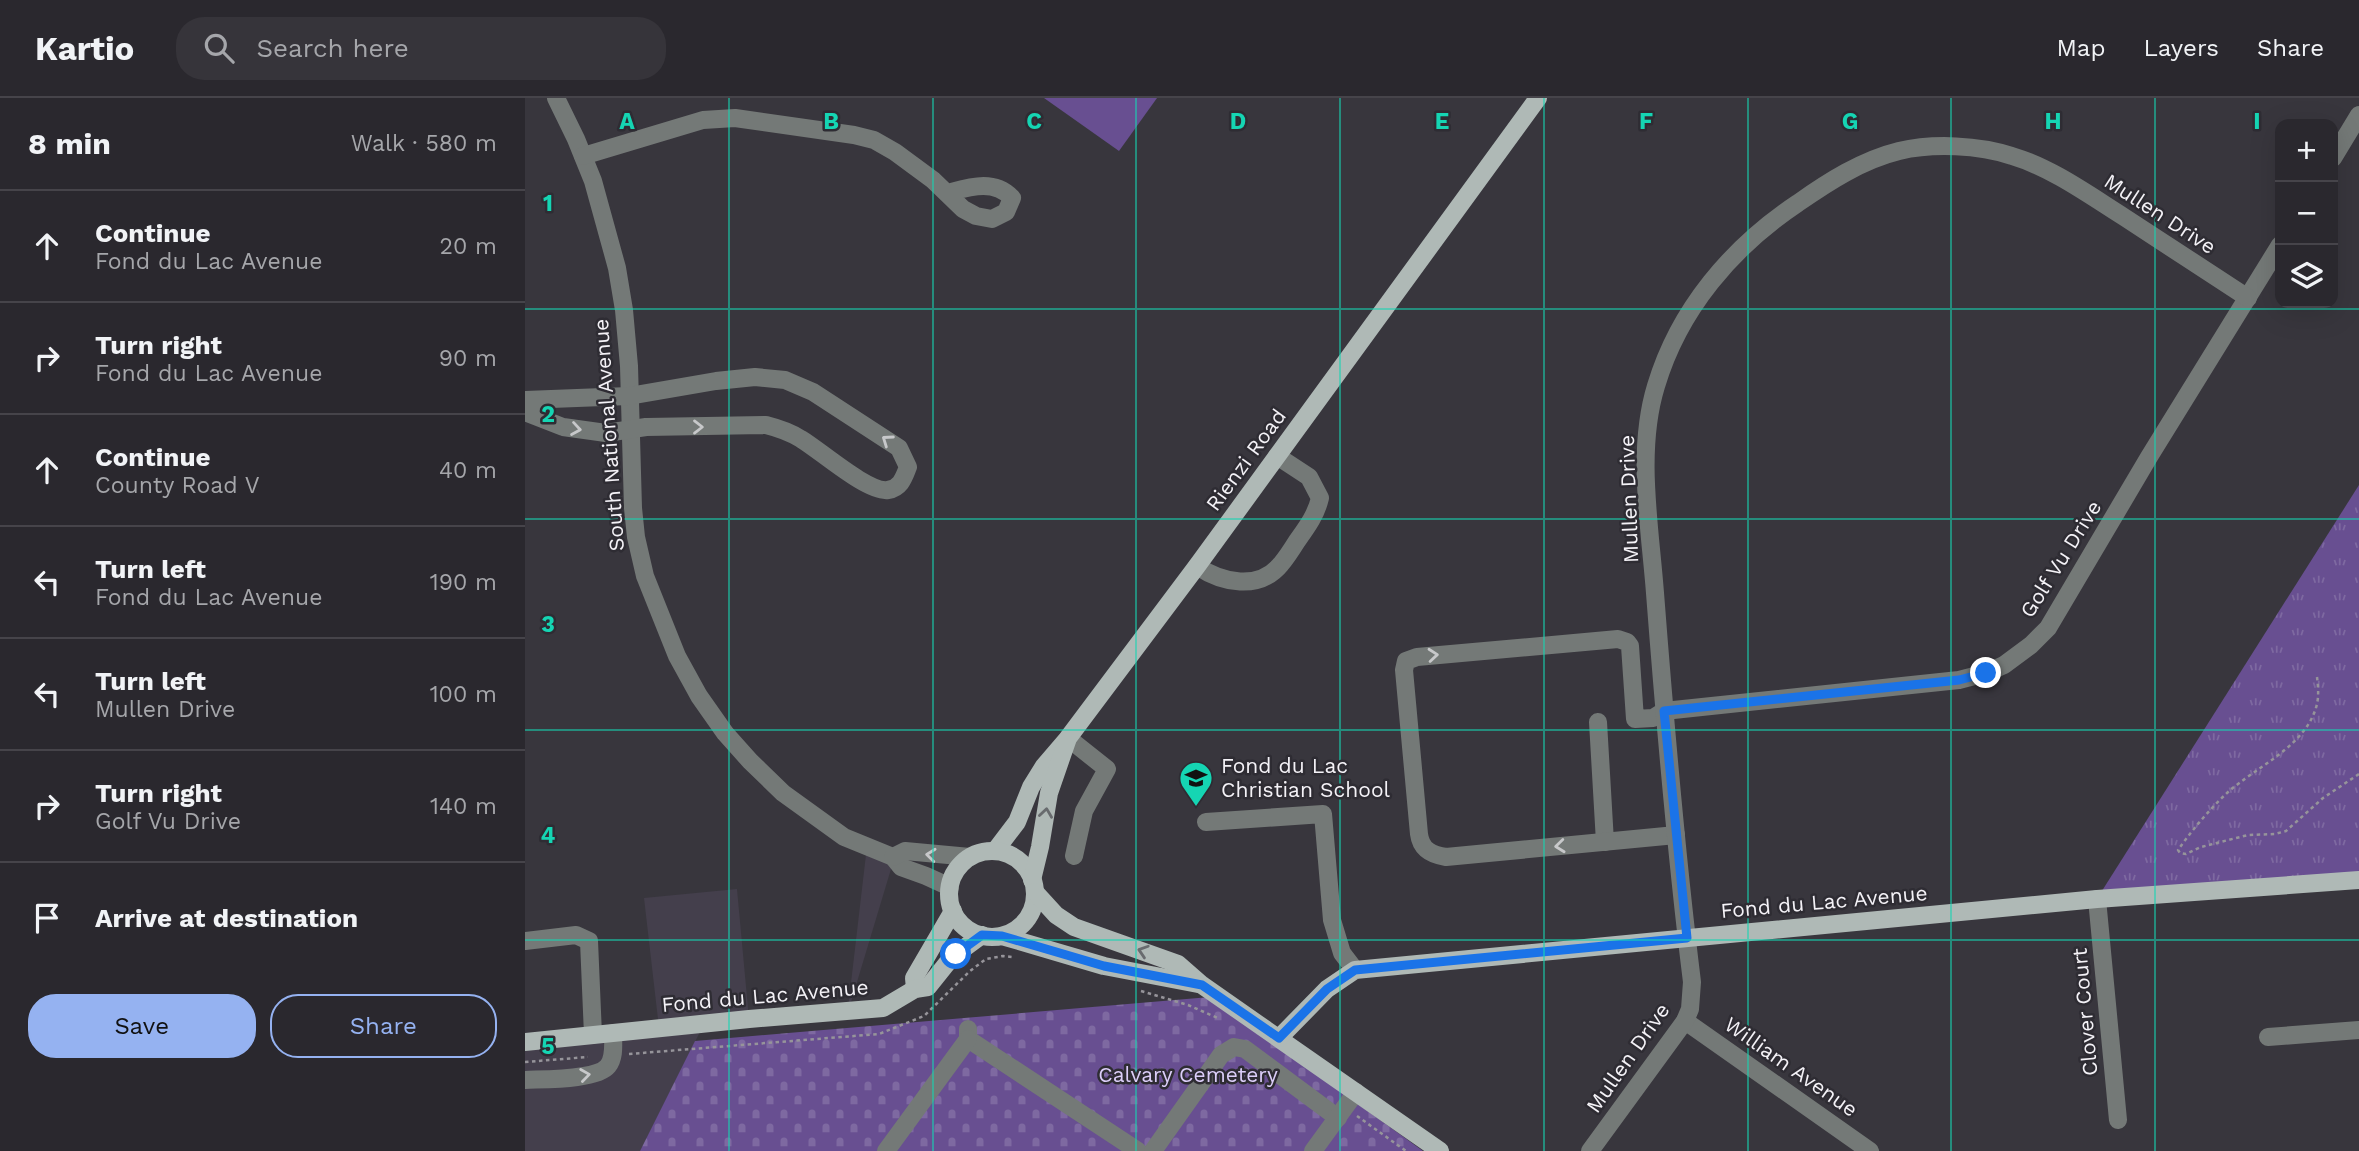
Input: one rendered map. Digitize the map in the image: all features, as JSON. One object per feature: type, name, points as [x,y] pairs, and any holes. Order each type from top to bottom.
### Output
[{"type":"main road","name":"Rienzi Road","points":[[995,851],[1017,822],[1031,786],[1044,766],[1197,566],[1538,98]]},
{"type":"main road","points":[[1002,936],[1022,924],[1030,915],[1034,904],[1034,886],[1049,793],[1068,738]]},
{"type":"main road","points":[[1202,985],[1104,966],[1002,936],[982,935],[968,929],[953,911],[950,887],[954,875],[970,857],[982,852],[995,851],[1018,860],[1027,869],[1034,886],[1056,915],[1074,926],[1178,964],[1202,985],[1440,1151]]},
{"type":"main road","name":"Fond du Lac Avenue","points":[[1279,1038],[1327,989],[1355,970],[2097,899],[2359,880]]},
{"type":"main road","points":[[915,989],[913,978],[953,911]]},
{"type":"main road","name":"Fond du Lac Avenue","points":[[525,1042],[883,1008],[915,989],[928,987],[952,957],[982,935]]},
{"type":"street","name":"South National Avenue","points":[[556,98],[583,156],[600,202],[617,268],[627,332],[633,515],[640,556],[664,628],[684,669],[699,696],[740,750],[788,798],[844,837],[893,857],[901,867],[950,887]]},
{"type":"street","points":[[2338,150],[2359,115]]},
{"type":"street","points":[[583,156],[703,120],[736,118],[874,140],[895,152],[947,193]]},
{"type":"street","name":"Mullen Drive","points":[[1590,1151],[1685,1021],[1690,1009],[1692,982],[1664,711],[1647,487],[1649,424],[1656,385],[1677,336],[1695,302],[1717,272],[1755,236],[1823,186],[1868,161],[1900,151],[1958,147],[1985,149],[2034,164],[2097,200],[2248,298]]},
{"type":"street","name":"Golf Vu Drive","points":[[1632,679],[1635,719],[1653,718],[1664,711],[1959,680],[1986,673],[2020,654],[2038,639],[2056,617],[2149,457],[2275,253]]},
{"type":"street","points":[[525,400],[629,396],[755,377],[791,382],[813,392],[899,448],[908,467],[902,482],[890,490],[873,489],[801,439],[766,425],[646,427],[606,433],[563,427],[525,412]]},
{"type":"street","points":[[1197,566],[1212,576],[1234,582],[1259,580],[1280,566],[1316,515],[1320,498],[1309,477],[1277,456]]},
{"type":"street","points":[[1661,676],[1632,679],[1630,646],[1618,639],[1417,657],[1406,661],[1404,665],[1419,834],[1420,841],[1431,854],[1446,857],[1676,835]]},
{"type":"street","points":[[1598,722],[1605,842]]},
{"type":"street","points":[[1068,738],[1107,769],[1084,811],[1074,856]]},
{"type":"street","points":[[1206,822],[1323,814],[1332,920],[1342,953],[1355,970]]},
{"type":"street","points":[[893,857],[905,852],[970,857]]},
{"type":"street","name":"Clover Court","points":[[2097,899],[2118,1120]]},
{"type":"street","points":[[525,942],[576,935],[589,941],[593,1035]]},
{"type":"street","name":"William Avenue","points":[[1685,1021],[1870,1151]]},
{"type":"street","points":[[2268,1037],[2359,1030]]},
{"type":"street","points":[[525,1080],[594,1074],[607,1068],[613,1055],[613,1033]]},
{"type":"street","points":[[886,1151],[968,1034],[1133,1150]]},
{"type":"street","points":[[1153,1151],[1221,1055],[1234,1047],[1245,1049],[1341,1112]]},
{"type":"street","points":[[1313,1151],[1356,1092]]},
{"type":"path","points":[[2317,677],[2318,701],[2313,717],[2293,742],[2229,791],[2178,850],[2186,854],[2201,847],[2248,835],[2286,831],[2323,798],[2359,774]]},
{"type":"path","points":[[525,1062],[879,1034],[924,1016],[986,959],[1003,956],[1022,959]]},
{"type":"path","points":[[1136,989],[1188,1005],[1219,1018],[1230,1026]]},
{"type":"path","points":[[1341,1112],[1406,1151]]},
{"type":"shaded area","points":[[867,846],[894,859],[848,1012],[849,1000]]},
{"type":"shaded area","points":[[737,889],[749,1019],[704,1024],[640,1151],[525,1151],[525,1042],[659,1028],[644,898]]},
{"type":"green space","points":[[1044,98],[1157,98],[1119,151]]},
{"type":"green space","points":[[2359,485],[2359,880],[2100,894]]},
{"type":"green space","name":"Calvary Cemetery","points":[[1210,997],[1423,1151],[640,1151],[695,1041]]},
{"type":"place","name":"Fond du Lac Christian School","points":[[1196,808]]},
{"type":"route","points":[[956,954],[982,935],[1002,936],[1104,966],[1202,985],[1279,1038],[1327,989],[1355,970],[1687,938],[1664,711],[1959,680],[1986,673]]}]
